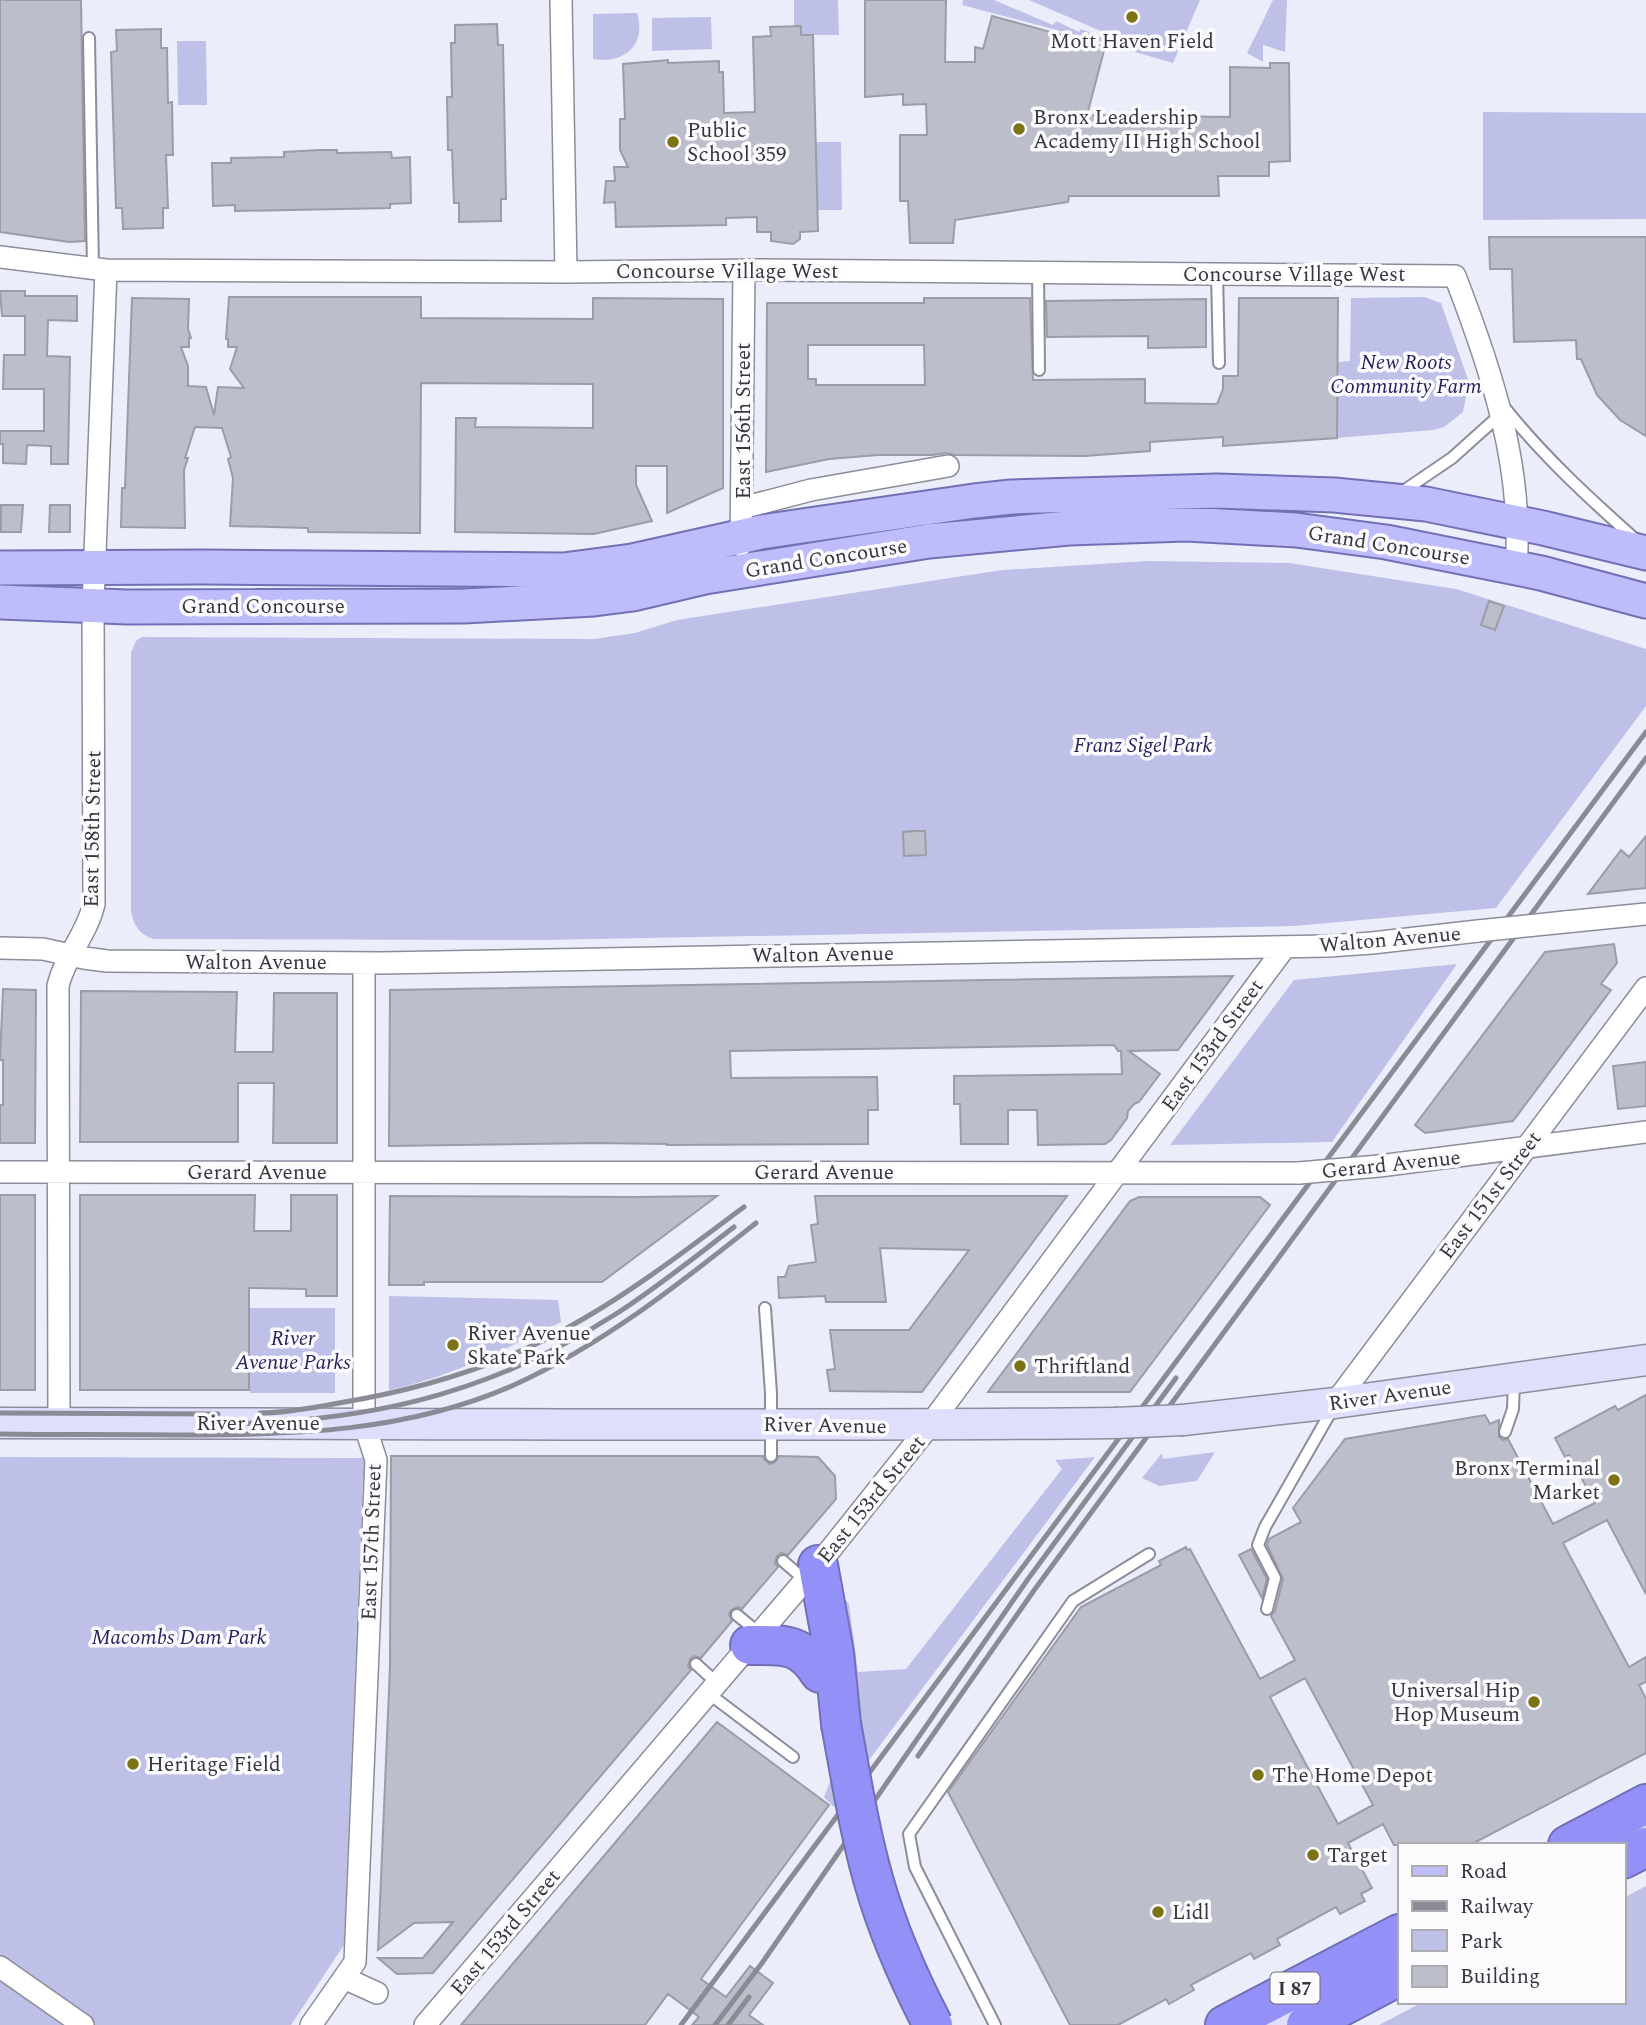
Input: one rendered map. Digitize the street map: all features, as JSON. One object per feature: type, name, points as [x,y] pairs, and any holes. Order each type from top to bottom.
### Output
[{"type":"highway","points":[[802,1573],[827,1663],[874,1884],[904,1964],[933,2025]]},
{"type":"highway","points":[[749,1631],[827,1663]]},
{"type":"highway","points":[[1572,1843],[1646,1804]]},
{"type":"highway","points":[[1625,1858],[1646,1847]]},
{"type":"highway","name":"I 87","points":[[1225,2025],[1398,1935]]},
{"type":"highway","name":"I 87","points":[[1306,2025],[1398,1977]]},
{"type":"main road","name":"Grand Concourse","points":[[0,568],[563,570],[623,563],[742,522],[888,513],[1011,497],[1241,491],[1334,495],[1455,509],[1646,551]]},
{"type":"main road","name":"Grand Concourse","points":[[0,602],[57,602],[93,606],[437,606],[524,603],[614,596],[741,572],[954,538],[1069,528],[1186,524],[1259,526],[1354,537],[1517,568],[1646,601]]},
{"type":"main road","name":"River Avenue","points":[[0,1423],[929,1426],[1115,1423],[1183,1420],[1335,1403],[1646,1360]]},
{"type":"main road","points":[[1615,1843],[1646,1826]]},
{"type":"main road","points":[[1268,2025],[1398,1957]]},
{"type":"street","points":[[561,0],[566,272]]},
{"type":"street","name":"Concourse Village West","points":[[0,257],[99,269],[566,272],[744,270],[1454,276],[1486,359],[1499,406]]},
{"type":"street","name":"East 158th Street","points":[[59,1423],[58,986],[70,954],[89,923],[94,904],[93,606],[99,269]]},
{"type":"street","name":"East 156th Street","points":[[741,572],[744,270]]},
{"type":"street","points":[[1499,406],[1513,479],[1518,523],[1517,568]]},
{"type":"street","name":"Grand Concourse","points":[[742,522],[811,490],[948,466]]},
{"type":"street","name":"Walton Avenue","points":[[0,948],[43,948],[107,961],[364,963],[1285,947],[1372,943],[1646,914]]},
{"type":"street","name":"East 153rd Street","points":[[425,2025],[713,1688],[749,1631],[929,1426],[1285,947]]},
{"type":"street","name":"East 157th Street","points":[[312,2025],[355,1962],[376,1460],[364,1423],[364,963]]},
{"type":"street","name":"East 151st Street","points":[[1335,1403],[1646,988]]},
{"type":"street","name":"Gerard Avenue","points":[[0,1172],[1299,1173],[1525,1149],[1646,1132]]},
{"type":"street","points":[[0,1967],[83,2025]]},
{"type":"street","points":[[344,1978],[377,1993]]},
{"type":"lane","points":[[89,37],[99,269]]},
{"type":"lane","points":[[1038,272],[1039,370]]},
{"type":"lane","points":[[1217,274],[1219,363]]},
{"type":"lane","points":[[1389,500],[1452,458],[1499,406],[1595,504],[1646,551]]},
{"type":"lane","points":[[765,1308],[770,1365],[771,1456]]},
{"type":"lane","points":[[1505,1432],[1513,1409],[1514,1378]]},
{"type":"lane","points":[[1267,1609],[1275,1578],[1258,1545],[1265,1527],[1335,1403]]},
{"type":"lane","points":[[995,2025],[915,1867],[909,1834],[1073,1601],[1149,1554]]},
{"type":"lane","points":[[696,1664],[713,1688],[793,1757]]},
{"type":"green space","points":[[794,0],[838,0],[839,35],[801,35],[794,26]]},
{"type":"green space","points":[[963,0],[994,0],[1053,25],[1056,21],[1079,32],[1081,29],[1103,38],[1102,42],[962,5]]},
{"type":"green space","name":"Mott Haven Field","points":[[1029,0],[1200,0],[1173,63],[1108,44],[1110,35]]},
{"type":"green space","points":[[1273,0],[1287,0],[1285,52],[1263,45],[1263,62],[1247,53]]},
{"type":"green space","points":[[637,13],[639,34],[630,50],[614,58],[593,59],[593,14]]},
{"type":"green space","points":[[711,17],[712,49],[652,51],[652,18]]},
{"type":"green space","points":[[177,41],[206,41],[207,105],[178,105]]},
{"type":"green space","points":[[1483,112],[1646,113],[1646,219],[1483,220]]},
{"type":"green space","points":[[816,142],[841,142],[842,210],[818,210]]},
{"type":"green space","name":"New Roots Community Farm","points":[[1424,297],[1441,303],[1469,382],[1463,412],[1444,427],[1433,430],[1337,438],[1338,362],[1350,361],[1351,298]]},
{"type":"green space","name":"Franz Sigel Park","points":[[1147,561],[1289,563],[1456,589],[1646,649],[1646,706],[1496,908],[1294,926],[541,940],[153,939],[141,932],[134,921],[131,911],[131,653],[136,641],[142,637],[594,639],[635,633],[677,620],[1002,570]]},
{"type":"green space","points":[[1457,964],[1332,1142],[1170,1145],[1294,980]]},
{"type":"green space","name":"River Avenue Parks","points":[[389,1296],[558,1300],[561,1322],[456,1370],[389,1390]]},
{"type":"green space","name":"River Avenue Parks","points":[[250,1308],[335,1308],[335,1393],[250,1393]]},
{"type":"green space","points":[[1215,1452],[1197,1481],[1159,1486],[1142,1478],[1162,1453],[1163,1459]]},
{"type":"green space","name":"Macombs Dam Park","points":[[0,1457],[371,1458],[363,1478],[344,1945],[291,2025],[0,2025]]},
{"type":"green space","points":[[1095,1457],[834,1807],[824,1797],[833,1774],[841,1594],[849,1604],[858,1672],[906,1669],[1062,1469],[1055,1460]]},
{"type":"green space","points":[[1646,1886],[1646,2025],[1379,2025],[1419,2004],[1625,2004],[1625,1897]]},
{"type":"building","points":[[0,0],[81,0],[85,241],[69,242],[0,232]]},
{"type":"building","points":[[865,0],[946,0],[945,62],[975,62],[975,47],[983,49],[992,16],[1105,47],[1087,115],[1230,117],[1230,67],[1270,68],[1270,63],[1289,63],[1290,161],[1269,162],[1269,176],[1218,176],[1219,196],[1069,196],[1068,202],[955,220],[953,243],[910,243],[908,201],[900,201],[900,135],[927,135],[926,104],[903,105],[903,94],[865,97]]},
{"type":"building","points":[[497,24],[498,45],[503,45],[506,199],[501,199],[501,221],[459,222],[459,203],[454,203],[452,150],[448,150],[447,97],[452,97],[451,43],[455,43],[455,25]]},
{"type":"building","points":[[801,26],[801,35],[813,35],[818,231],[800,232],[800,239],[793,244],[771,241],[771,232],[757,232],[757,217],[726,218],[726,225],[616,227],[615,202],[604,203],[606,181],[615,181],[614,167],[628,167],[620,150],[620,119],[625,119],[623,64],[668,60],[668,63],[719,61],[719,72],[723,72],[724,113],[755,112],[753,37],[771,36],[770,27]]},
{"type":"building","points":[[161,29],[161,48],[167,48],[168,103],[172,102],[173,155],[166,155],[168,208],[163,208],[163,228],[123,229],[122,208],[116,208],[111,52],[117,51],[116,30]]},
{"type":"building","points":[[337,150],[337,153],[391,152],[392,158],[410,157],[411,203],[390,204],[390,208],[235,211],[235,205],[213,206],[212,163],[231,163],[231,158],[284,157],[284,152]]},
{"type":"building","points":[[1489,237],[1646,237],[1646,436],[1620,420],[1597,395],[1581,359],[1577,359],[1576,340],[1514,342],[1512,269],[1490,269]]},
{"type":"building","points":[[0,291],[25,291],[25,296],[77,296],[77,321],[48,320],[47,356],[70,357],[68,464],[51,464],[51,446],[27,445],[26,464],[3,463],[0,431],[44,431],[44,389],[3,389],[4,355],[25,355],[25,316],[2,316]]},
{"type":"building","points":[[229,297],[421,297],[421,318],[593,319],[593,298],[723,299],[723,488],[667,513],[667,466],[636,466],[636,485],[652,521],[594,534],[455,532],[456,418],[476,418],[475,427],[593,428],[593,384],[421,383],[420,533],[308,532],[308,528],[230,526],[233,478],[228,459],[231,457],[222,428],[195,427],[185,458],[188,458],[184,470],[185,528],[121,527],[122,488],[125,488],[132,298],[189,299],[188,329],[191,338],[189,347],[181,347],[188,366],[188,386],[206,387],[214,415],[218,387],[244,388],[230,369],[237,347],[228,347],[226,339]]},
{"type":"building","points":[[924,298],[1030,298],[1033,380],[1145,379],[1145,403],[1217,404],[1223,389],[1223,376],[1238,376],[1239,298],[1338,298],[1337,438],[1223,446],[1223,437],[1150,442],[1150,451],[1085,456],[946,453],[878,455],[829,459],[766,472],[767,303],[924,303]],"holes":[[[808,345],[924,345],[925,385],[816,385],[816,379],[808,379]]]},
{"type":"building","points":[[1206,299],[1206,347],[1148,348],[1148,336],[1047,337],[1046,301]]},
{"type":"building","points":[[1,505],[23,505],[21,532],[1,532]]},
{"type":"building","points":[[50,505],[70,505],[70,532],[49,532]]},
{"type":"building","points":[[1489,601],[1504,606],[1495,630],[1481,625]]},
{"type":"building","points":[[925,831],[926,855],[904,856],[903,832]]},
{"type":"building","points":[[1646,836],[1646,888],[1588,894],[1621,850],[1629,857]]},
{"type":"building","points":[[1614,944],[1617,963],[1601,984],[1611,990],[1513,1121],[1425,1133],[1415,1125],[1545,952]]},
{"type":"building","points":[[1233,976],[1178,1050],[1129,1051],[1160,1074],[1139,1102],[1128,1111],[1127,1118],[1105,1144],[1038,1145],[1037,1110],[1008,1110],[1008,1144],[961,1144],[960,1104],[954,1104],[954,1076],[1122,1074],[1121,1051],[1114,1045],[730,1051],[731,1078],[877,1077],[878,1110],[868,1110],[868,1144],[596,1143],[389,1146],[390,990]]},
{"type":"building","points":[[3,989],[36,990],[35,1143],[0,1143],[0,1105],[3,1105],[3,1060],[0,1060]]},
{"type":"building","points":[[81,991],[237,992],[235,1052],[273,1052],[274,993],[337,993],[337,1143],[273,1143],[274,1083],[238,1083],[238,1142],[80,1142]]},
{"type":"building","points":[[1646,1062],[1646,1106],[1618,1109],[1613,1066]]},
{"type":"building","points":[[0,1195],[35,1195],[35,1390],[0,1390]]},
{"type":"building","points":[[80,1195],[255,1195],[254,1231],[291,1231],[291,1195],[337,1195],[337,1296],[306,1296],[306,1289],[249,1288],[249,1390],[80,1390]]},
{"type":"building","points":[[390,1196],[717,1196],[602,1282],[424,1282],[424,1285],[389,1285]]},
{"type":"building","points":[[815,1196],[1067,1196],[922,1392],[830,1391],[827,1370],[835,1369],[830,1330],[909,1330],[969,1250],[880,1248],[886,1302],[826,1302],[825,1296],[779,1298],[778,1277],[785,1277],[789,1266],[816,1262],[811,1225],[818,1224]]},
{"type":"building","points":[[1139,1197],[1260,1197],[1270,1205],[1130,1392],[988,1392],[1130,1201]]},
{"type":"building","points":[[1646,1395],[1646,1594],[1607,1520],[1563,1543],[1629,1667],[1646,1657],[1646,1682],[1639,1685],[1646,1699],[1646,1753],[1474,1843],[1394,1845],[1383,1824],[1348,1843],[1372,1888],[1361,1894],[1365,1901],[1340,1914],[1336,1907],[1277,1939],[1280,1945],[1254,1959],[1251,1953],[1191,1985],[1194,1990],[1169,2004],[1166,1999],[1118,2025],[1070,2025],[948,1792],[1081,1607],[1161,1565],[1159,1561],[1186,1547],[1187,1550],[1190,1549],[1260,1679],[1295,1660],[1271,1616],[1275,1611],[1283,1579],[1267,1545],[1269,1539],[1301,1522],[1293,1508],[1345,1439],[1485,1415],[1490,1424],[1499,1420],[1499,1437],[1508,1439],[1553,1524],[1595,1503],[1569,1455],[1565,1457],[1555,1438],[1615,1406],[1618,1410]],"holes":[[[1305,1678],[1373,1805],[1338,1824],[1270,1697]]]},
{"type":"building","points":[[391,1456],[763,1456],[770,1464],[779,1456],[818,1457],[835,1476],[836,1499],[788,1555],[781,1553],[777,1556],[775,1563],[778,1567],[742,1609],[738,1607],[731,1610],[729,1614],[732,1621],[701,1658],[694,1656],[690,1659],[688,1666],[691,1670],[433,1973],[397,1974],[378,1958],[423,1958],[453,1922],[414,1923],[378,1950],[390,1666]]},
{"type":"building","points":[[1251,1549],[1267,1579],[1262,1598],[1239,1555]]},
{"type":"building","points":[[717,1722],[829,1805],[701,1979],[726,1997],[750,1966],[773,1983],[749,2015],[763,2025],[692,2025],[699,2017],[668,1994],[645,2025],[461,2025]]},
{"type":"railway","points":[[681,2025],[1646,732]]},
{"type":"railway","points":[[918,1756],[1035,1589],[1646,758]]},
{"type":"railway","points":[[260,1413],[309,1408],[403,1390],[465,1372],[526,1349],[625,1293],[744,1207]]},
{"type":"railway","points":[[0,1434],[181,1435],[308,1432],[350,1428],[433,1413],[514,1385],[579,1351],[640,1312],[756,1223]]},
{"type":"railway","points":[[199,1424],[257,1423],[366,1412],[418,1401],[469,1385],[519,1366],[569,1342],[619,1312],[734,1227]]},
{"type":"railway","points":[[715,2025],[762,1963],[1028,1579],[1176,1378]]},
{"type":"railway","points":[[0,1413],[218,1414]]},
{"type":"railway","points":[[728,2025],[749,1997]]},
{"type":"place","name":"Mott Haven Field","points":[[1132,17]]},
{"type":"place","name":"Bronx Leadership Academy II High School","points":[[1019,129]]},
{"type":"place","name":"Public School 359","points":[[673,142]]},
{"type":"place","name":"River Avenue Skate Park","points":[[453,1345]]},
{"type":"place","name":"Thriftland","points":[[1020,1366]]},
{"type":"place","name":"Bronx Terminal Market","points":[[1614,1480]]},
{"type":"place","name":"Universal Hip Hop Museum","points":[[1534,1702]]},
{"type":"place","name":"Heritage Field","points":[[133,1764]]},
{"type":"place","name":"The Home Depot","points":[[1258,1775]]},
{"type":"place","name":"Target","points":[[1313,1855]]},
{"type":"place","name":"Lidl","points":[[1158,1912]]}]
